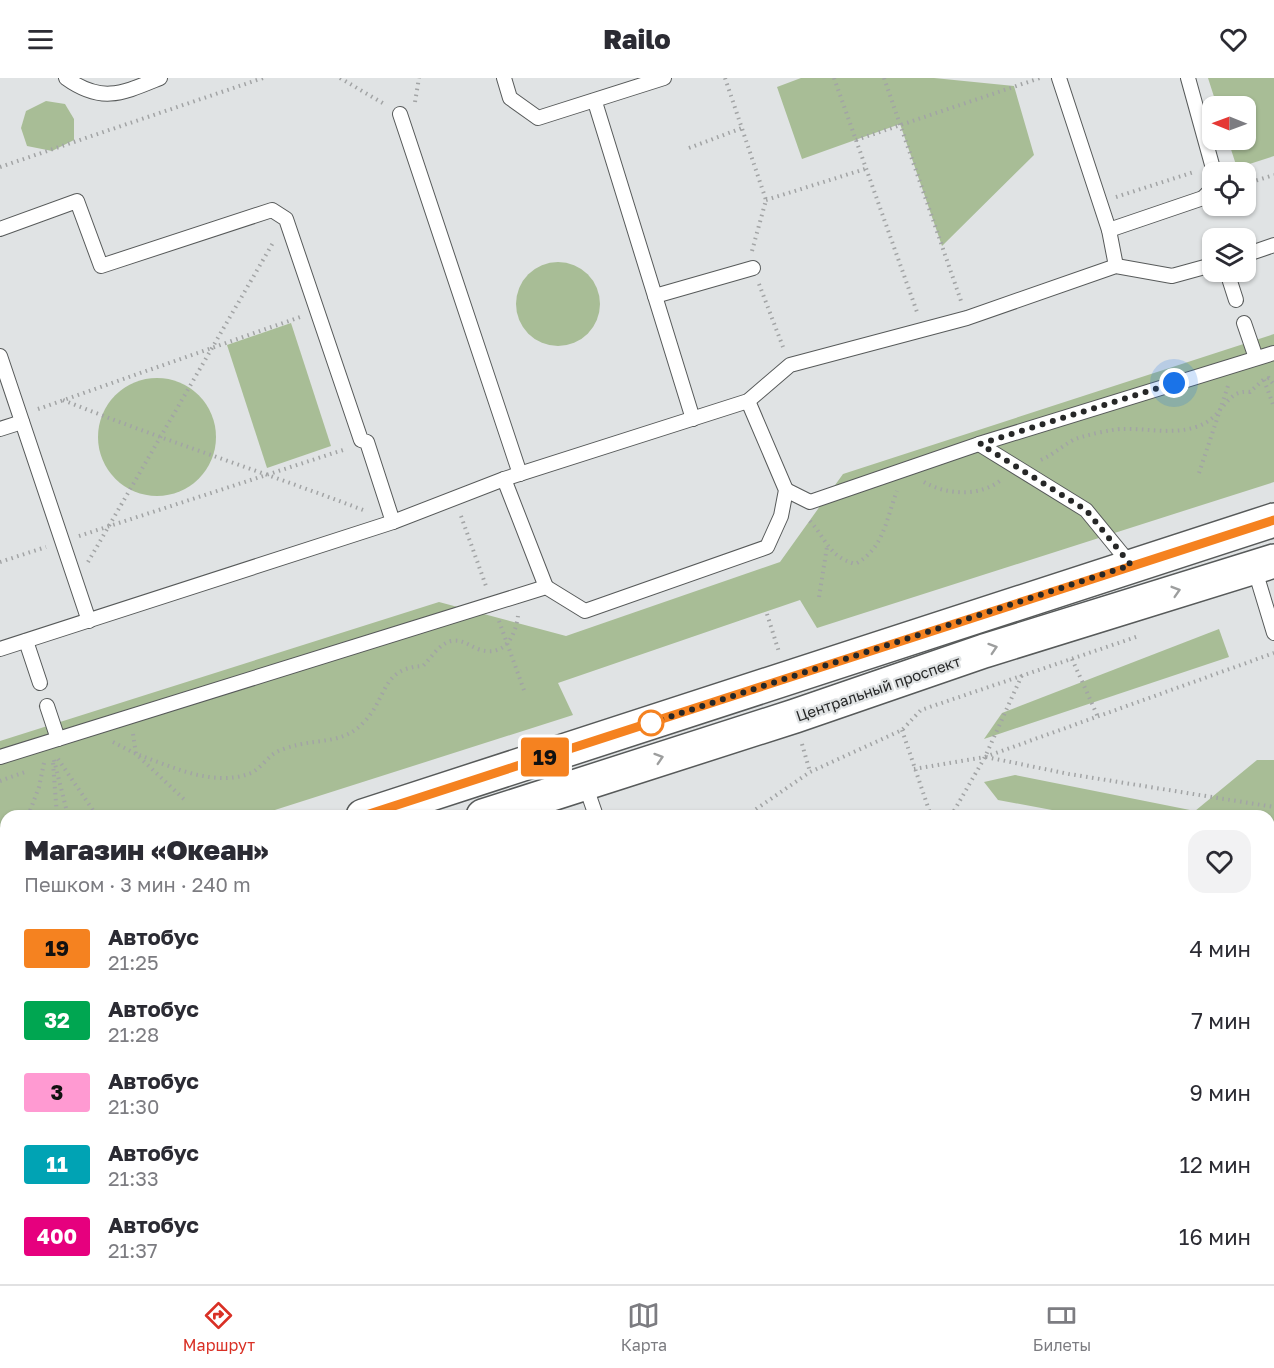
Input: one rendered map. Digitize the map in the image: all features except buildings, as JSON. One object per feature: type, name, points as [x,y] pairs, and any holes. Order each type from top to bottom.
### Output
[{"type":"main road","points":[[381,810],[1274,520]]},
{"type":"main road","name":"Центральный проспект","points":[[501,810],[795,716],[996,648],[1264,564]]},
{"type":"lane","points":[[66,78],[85,92],[118,95],[160,78]]},
{"type":"lane","points":[[504,78],[510,98],[538,118],[595,102],[664,78]]},
{"type":"lane","points":[[1059,78],[1109,230],[1116,266]]},
{"type":"lane","points":[[1188,78],[1211,162]]},
{"type":"lane","points":[[595,102],[693,419]]},
{"type":"lane","points":[[400,114],[520,474]]},
{"type":"lane","points":[[1109,230],[1202,198]]},
{"type":"lane","points":[[0,229],[77,201],[101,266],[272,210],[286,219],[361,440],[367,442],[393,522]]},
{"type":"lane","points":[[1256,251],[1274,245]]},
{"type":"lane","points":[[0,649],[393,522],[504,479],[748,401],[790,366],[967,318],[1116,266],[1172,276],[1202,268]]},
{"type":"lane","points":[[655,296],[753,268]]},
{"type":"lane","points":[[1230,282],[1236,300]]},
{"type":"lane","points":[[1244,323],[1256,358]]},
{"type":"lane","points":[[786,490],[810,502],[980,444],[1274,353]]},
{"type":"lane","points":[[0,356],[89,621]]},
{"type":"lane","points":[[504,479],[546,587],[585,611],[767,547],[781,516],[786,490],[748,401]]},
{"type":"lane","points":[[0,429],[21,418]]},
{"type":"lane","points":[[980,444],[1013,472],[1086,510],[1131,565]]},
{"type":"lane","points":[[1264,564],[1274,633]]},
{"type":"lane","points":[[0,757],[55,745],[546,587]]},
{"type":"lane","points":[[26,641],[40,683]]},
{"type":"lane","points":[[47,706],[55,745]]},
{"type":"lane","points":[[585,782],[594,810]]},
{"type":"path","points":[[0,167],[263,78]]},
{"type":"path","points":[[340,78],[400,114]]},
{"type":"path","points":[[725,78],[766,200],[750,256],[790,366]]},
{"type":"path","points":[[834,78],[923,330]]},
{"type":"path","points":[[884,78],[967,318]]},
{"type":"path","points":[[856,140],[1041,78]]},
{"type":"path","points":[[689,148],[742,129]]},
{"type":"path","points":[[766,200],[865,169]]},
{"type":"path","points":[[1100,202],[1202,172]]},
{"type":"path","points":[[1256,181],[1274,175]]},
{"type":"path","points":[[76,584],[286,219]]},
{"type":"path","points":[[21,418],[63,400],[317,311]]},
{"type":"path","points":[[1199,473],[1235,364]]},
{"type":"path","points":[[953,494],[996,484],[1013,472],[1058,453],[1074,439],[1121,429],[1185,431],[1202,426],[1217,415],[1232,395],[1239,390],[1250,392],[1264,379],[1269,378]]},
{"type":"path","points":[[1270,398],[1274,407]]},
{"type":"path","points":[[63,400],[160,439],[270,474],[393,522]]},
{"type":"path","points":[[0,562],[367,442]]},
{"type":"path","points":[[781,516],[806,517],[841,559],[855,564],[868,557],[883,534],[890,509]]},
{"type":"path","points":[[819,597],[828,546]]},
{"type":"path","points":[[110,741],[136,754],[202,777],[235,777],[252,772],[274,753],[320,741],[336,740],[351,734],[366,721],[392,677],[405,667],[423,666],[441,645],[453,640],[466,642],[479,649],[495,650],[508,644],[516,632],[518,614]]},
{"type":"path","points":[[755,810],[810,772],[902,730],[921,710],[1150,632]]},
{"type":"path","points":[[914,769],[985,757],[1274,654]]},
{"type":"path","points":[[1072,659],[1098,717]]},
{"type":"path","points":[[954,810],[985,757],[1022,675]]},
{"type":"path","points":[[902,730],[929,810]]},
{"type":"path","points":[[55,745],[57,810]]},
{"type":"path","points":[[67,810],[52,751],[94,810]]},
{"type":"path","points":[[136,754],[187,801]]},
{"type":"path","points":[[985,757],[1069,774],[1274,807]]},
{"type":"path","points":[[30,810],[39,787],[45,760]]},
{"type":"path","points":[[0,781],[42,766]]},
{"type":"green space","points":[[801,78],[934,78],[1014,86],[1034,155],[942,246],[900,124],[802,159],[777,87]]},
{"type":"green space","points":[[1208,78],[1274,78],[1274,156],[1256,162],[1235,162],[1231,150],[1256,150],[1256,96],[1214,96]]},
{"type":"green space","points":[[46,101],[65,104],[74,119],[74,140],[52,151],[27,146],[21,128],[26,111]]},
{"type":"green space","points":[[558,262],[581,269],[593,281],[600,304],[593,327],[581,339],[558,346],[535,339],[523,327],[516,304],[523,281],[535,269]]},
{"type":"green space","points":[[291,323],[331,446],[267,468],[227,345]]},
{"type":"green space","points":[[1274,334],[1274,482],[817,628],[800,600],[558,683],[573,715],[275,810],[0,810],[0,741],[439,602],[566,636],[780,562],[843,474]]},
{"type":"green space","points":[[157,378],[180,383],[199,395],[211,414],[216,437],[211,460],[199,479],[180,491],[157,496],[134,491],[115,479],[103,460],[98,437],[103,414],[115,395],[134,383]]},
{"type":"green space","points":[[1219,629],[1229,657],[984,739],[1002,713]]},
{"type":"green space","points":[[1257,760],[1274,760],[1274,810],[1196,810]]},
{"type":"green space","points":[[1015,775],[1190,810],[1052,810],[998,800],[984,782]]},
{"type":"bus line","name":"19","points":[[381,810],[1274,520]]},
{"type":"route","points":[[651,723],[1131,565],[1117,545],[1086,510],[980,444],[1174,383]]}]
